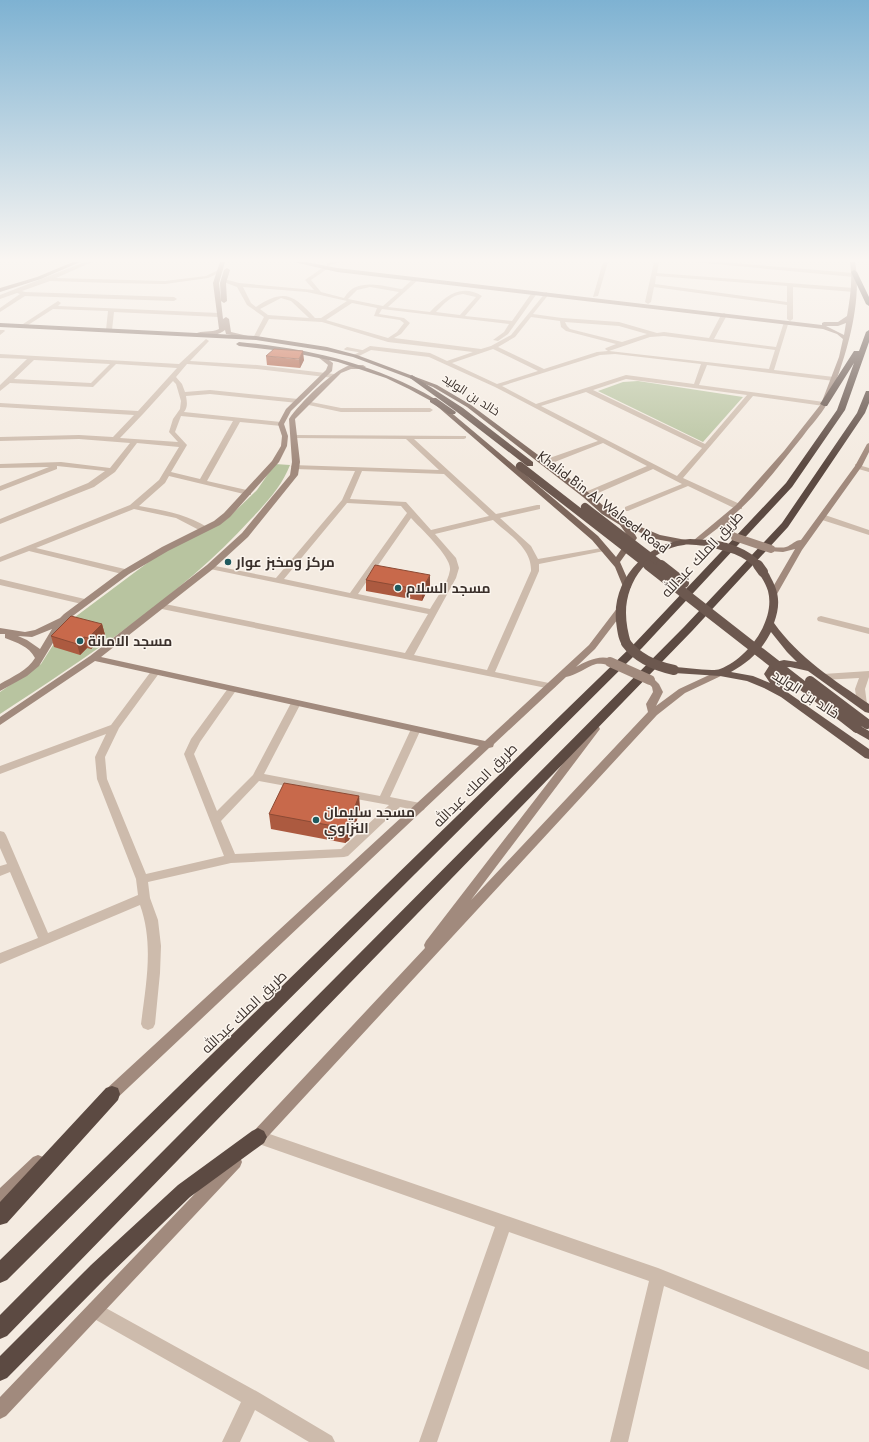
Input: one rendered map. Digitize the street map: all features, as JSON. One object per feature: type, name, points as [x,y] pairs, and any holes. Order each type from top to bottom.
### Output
[{"type":"highway","name":"طريق الملك عبدالله","points":[[0,1272],[638,646],[789,485],[842,410],[869,332]]},
{"type":"highway","points":[[824,404],[869,335]]},
{"type":"highway","name":"Khalid Bin Al Waleed Road","points":[[412,377],[460,410],[525,465]]},
{"type":"highway","points":[[0,1329],[688,628],[785,525],[861,413],[869,393]]},
{"type":"highway","name":"Khalid Bin Al Waleed Road","points":[[433,400],[525,465],[864,726],[869,736]]},
{"type":"highway","name":"خالد بن الوليد","points":[[774,592],[756,562],[742,552],[709,543],[697,542],[683,542],[664,547],[652,553],[634,573],[627,587],[621,609],[621,620],[626,643],[632,653],[658,666],[674,670],[720,673],[749,678],[768,686],[785,695],[869,755]]},
{"type":"highway","points":[[720,673],[738,664],[750,654],[762,639],[770,624],[774,592]]},
{"type":"highway","name":"خالد بن الوليد","points":[[770,624],[779,639],[788,649],[823,677],[866,707]]},
{"type":"highway","points":[[785,695],[770,674],[771,668],[774,665],[782,663],[794,664],[814,670]]},
{"type":"highway","points":[[0,1216],[112,1094]]},
{"type":"highway","points":[[0,1371],[98,1272],[184,1190],[258,1137]]},
{"type":"main road","name":"خالد بن الوليد","points":[[94,329],[256,338],[320,348],[355,356],[435,386],[458,399],[586,495],[605,512],[621,522],[658,537],[683,542]]},
{"type":"main road","points":[[191,334],[219,332],[222,329]]},
{"type":"main road","points":[[228,329],[228,333],[256,338]]},
{"type":"main road","points":[[832,329],[845,338]]},
{"type":"main road","points":[[697,542],[739,507],[786,452],[824,404],[842,357],[847,329]]},
{"type":"main road","name":"خالد بن الوليد","points":[[1,330],[206,341],[265,346],[320,356],[363,367],[415,388],[433,400],[595,538],[616,562],[622,572],[627,587]]},
{"type":"main road","points":[[0,722],[93,658],[210,567],[245,535],[294,475],[295,437],[292,419],[302,402],[331,367],[331,364],[320,356]]},
{"type":"main road","points":[[0,632],[35,634],[46,629],[86,602],[126,572],[165,549],[217,523],[227,515],[248,493],[275,462],[284,446],[285,436],[281,424],[288,410],[302,402],[344,369],[363,367]]},
{"type":"main road","points":[[774,592],[798,550],[858,466],[869,445]]},
{"type":"main road","points":[[727,516],[726,522],[728,529],[735,537],[771,548],[790,549],[808,538]]},
{"type":"main road","points":[[616,562],[633,538],[632,534],[621,522]]},
{"type":"main road","points":[[0,1198],[563,675],[592,647],[621,609]]},
{"type":"main road","points":[[0,688],[24,674],[36,664],[66,616]]},
{"type":"main road","points":[[0,632],[24,642],[36,649],[39,657]]},
{"type":"main road","points":[[93,658],[488,745]]},
{"type":"main road","points":[[563,675],[574,672],[591,662],[610,662],[650,680],[656,686],[658,692],[651,704],[653,713]]},
{"type":"main road","points":[[0,1410],[258,1137],[653,713],[682,691],[720,673]]},
{"type":"main road","points":[[396,989],[615,702]]},
{"type":"street","points":[[256,338],[260,329]]},
{"type":"street","points":[[353,329],[388,340],[481,351]]},
{"type":"street","points":[[388,340],[402,329]]},
{"type":"street","points":[[443,361],[496,340],[509,329]]},
{"type":"street","points":[[443,361],[493,347],[513,336],[518,329]]},
{"type":"street","points":[[567,329],[622,344]]},
{"type":"street","points":[[636,329],[655,335]]},
{"type":"street","points":[[711,340],[717,329]]},
{"type":"street","points":[[772,371],[785,329]]},
{"type":"street","points":[[497,386],[649,335],[664,334],[778,349]]},
{"type":"street","points":[[115,439],[141,413],[183,364],[206,341]]},
{"type":"street","points":[[493,347],[544,371]]},
{"type":"street","points":[[355,356],[364,351],[376,348],[430,355],[497,386],[688,484],[739,507]]},
{"type":"street","points":[[347,349],[364,351]]},
{"type":"street","points":[[599,353],[630,353],[834,379]]},
{"type":"street","points":[[0,356],[256,367],[334,376]]},
{"type":"street","points":[[0,389],[32,358]]},
{"type":"street","points":[[9,381],[93,385],[115,362]]},
{"type":"street","points":[[696,386],[705,363]]},
{"type":"street","points":[[173,377],[179,384],[184,400],[183,409],[176,419],[172,432],[184,445]]},
{"type":"street","points":[[535,406],[626,377],[824,404]]},
{"type":"street","points":[[586,389],[706,447]]},
{"type":"street","points":[[182,394],[210,392],[302,402],[341,410],[430,410]]},
{"type":"street","points":[[678,479],[752,394]]},
{"type":"street","points":[[0,405],[141,413]]},
{"type":"street","points":[[179,414],[281,424]]},
{"type":"street","points":[[202,482],[238,420]]},
{"type":"street","points":[[0,439],[79,437],[184,445]]},
{"type":"street","points":[[295,437],[464,437]]},
{"type":"street","points":[[408,437],[444,472],[528,548],[533,555],[535,571],[490,673]]},
{"type":"street","points":[[0,522],[91,485],[112,470],[135,441]]},
{"type":"street","points":[[544,463],[602,441]]},
{"type":"street","points":[[0,560],[133,507],[162,481],[184,445]]},
{"type":"street","points":[[0,466],[61,464],[112,470]]},
{"type":"street","points":[[0,489],[61,464]]},
{"type":"street","points":[[586,495],[652,466]]},
{"type":"street","points":[[858,466],[869,470]]},
{"type":"street","points":[[295,467],[444,472]]},
{"type":"street","points":[[278,581],[344,501],[360,469]]},
{"type":"street","points":[[167,473],[248,493]]},
{"type":"street","points":[[628,509],[688,484]]},
{"type":"street","points":[[344,501],[403,504],[452,558],[455,568],[452,578],[408,656]]},
{"type":"street","points":[[133,507],[173,515],[193,521],[204,529]]},
{"type":"street","points":[[429,533],[537,507]]},
{"type":"street","points":[[352,596],[411,513]]},
{"type":"street","points":[[822,517],[869,533]]},
{"type":"street","points":[[28,549],[126,572]]},
{"type":"street","points":[[535,562],[604,549]]},
{"type":"street","points":[[210,567],[433,612]]},
{"type":"street","points":[[0,582],[86,602]]},
{"type":"street","points":[[160,606],[551,686]]},
{"type":"street","points":[[821,619],[869,631]]},
{"type":"street","points":[[148,1024],[154,973],[155,946],[152,920],[144,898],[142,879],[102,779],[100,756],[115,727],[155,672]]},
{"type":"street","points":[[823,677],[867,674],[860,689],[866,707]]},
{"type":"street","points":[[231,859],[189,754],[194,741],[232,689]]},
{"type":"street","points":[[215,820],[257,777],[296,703]]},
{"type":"street","points":[[0,770],[115,727]]},
{"type":"street","points":[[383,800],[416,729]]},
{"type":"street","points":[[257,777],[420,807]]},
{"type":"street","points":[[142,879],[231,859],[344,853],[398,803]]},
{"type":"street","points":[[0,835],[45,940]]},
{"type":"street","points":[[0,871],[13,866]]},
{"type":"street","points":[[0,959],[144,898]]},
{"type":"street","points":[[258,1137],[658,1276],[869,1361]]},
{"type":"street","points":[[428,1442],[505,1222]]},
{"type":"street","points":[[619,1442],[658,1276]]},
{"type":"street","points":[[95,1310],[252,1398],[326,1442]]},
{"type":"street","points":[[231,1442],[252,1398]]},
{"type":"green space","points":[[638,381],[743,397],[703,442],[598,391],[623,382]]},
{"type":"green space","points":[[275,464],[290,465],[283,480],[274,494],[224,547],[164,600],[132,624],[99,648],[0,714],[0,692],[41,664],[67,623],[162,552],[227,519],[257,490]]},
{"type":"building","points":[[274,349],[303,351],[299,359],[266,356]]},
{"type":"building","points":[[375,565],[430,575],[422,590],[366,580]]},
{"type":"building","points":[[71,616],[102,624],[88,638],[84,637],[77,644],[51,636]]},
{"type":"building","points":[[284,783],[359,796],[348,824],[344,828],[269,814]]},
{"type":"place","name":"مركز ومخبز عوار","points":[[228,562]]},
{"type":"place","name":"مسجد السلام","points":[[398,588]]},
{"type":"place","name":"مسجد الامانة","points":[[80,641]]},
{"type":"place","name":"مسجد سليمان النزاوي","points":[[316,820]]}]
